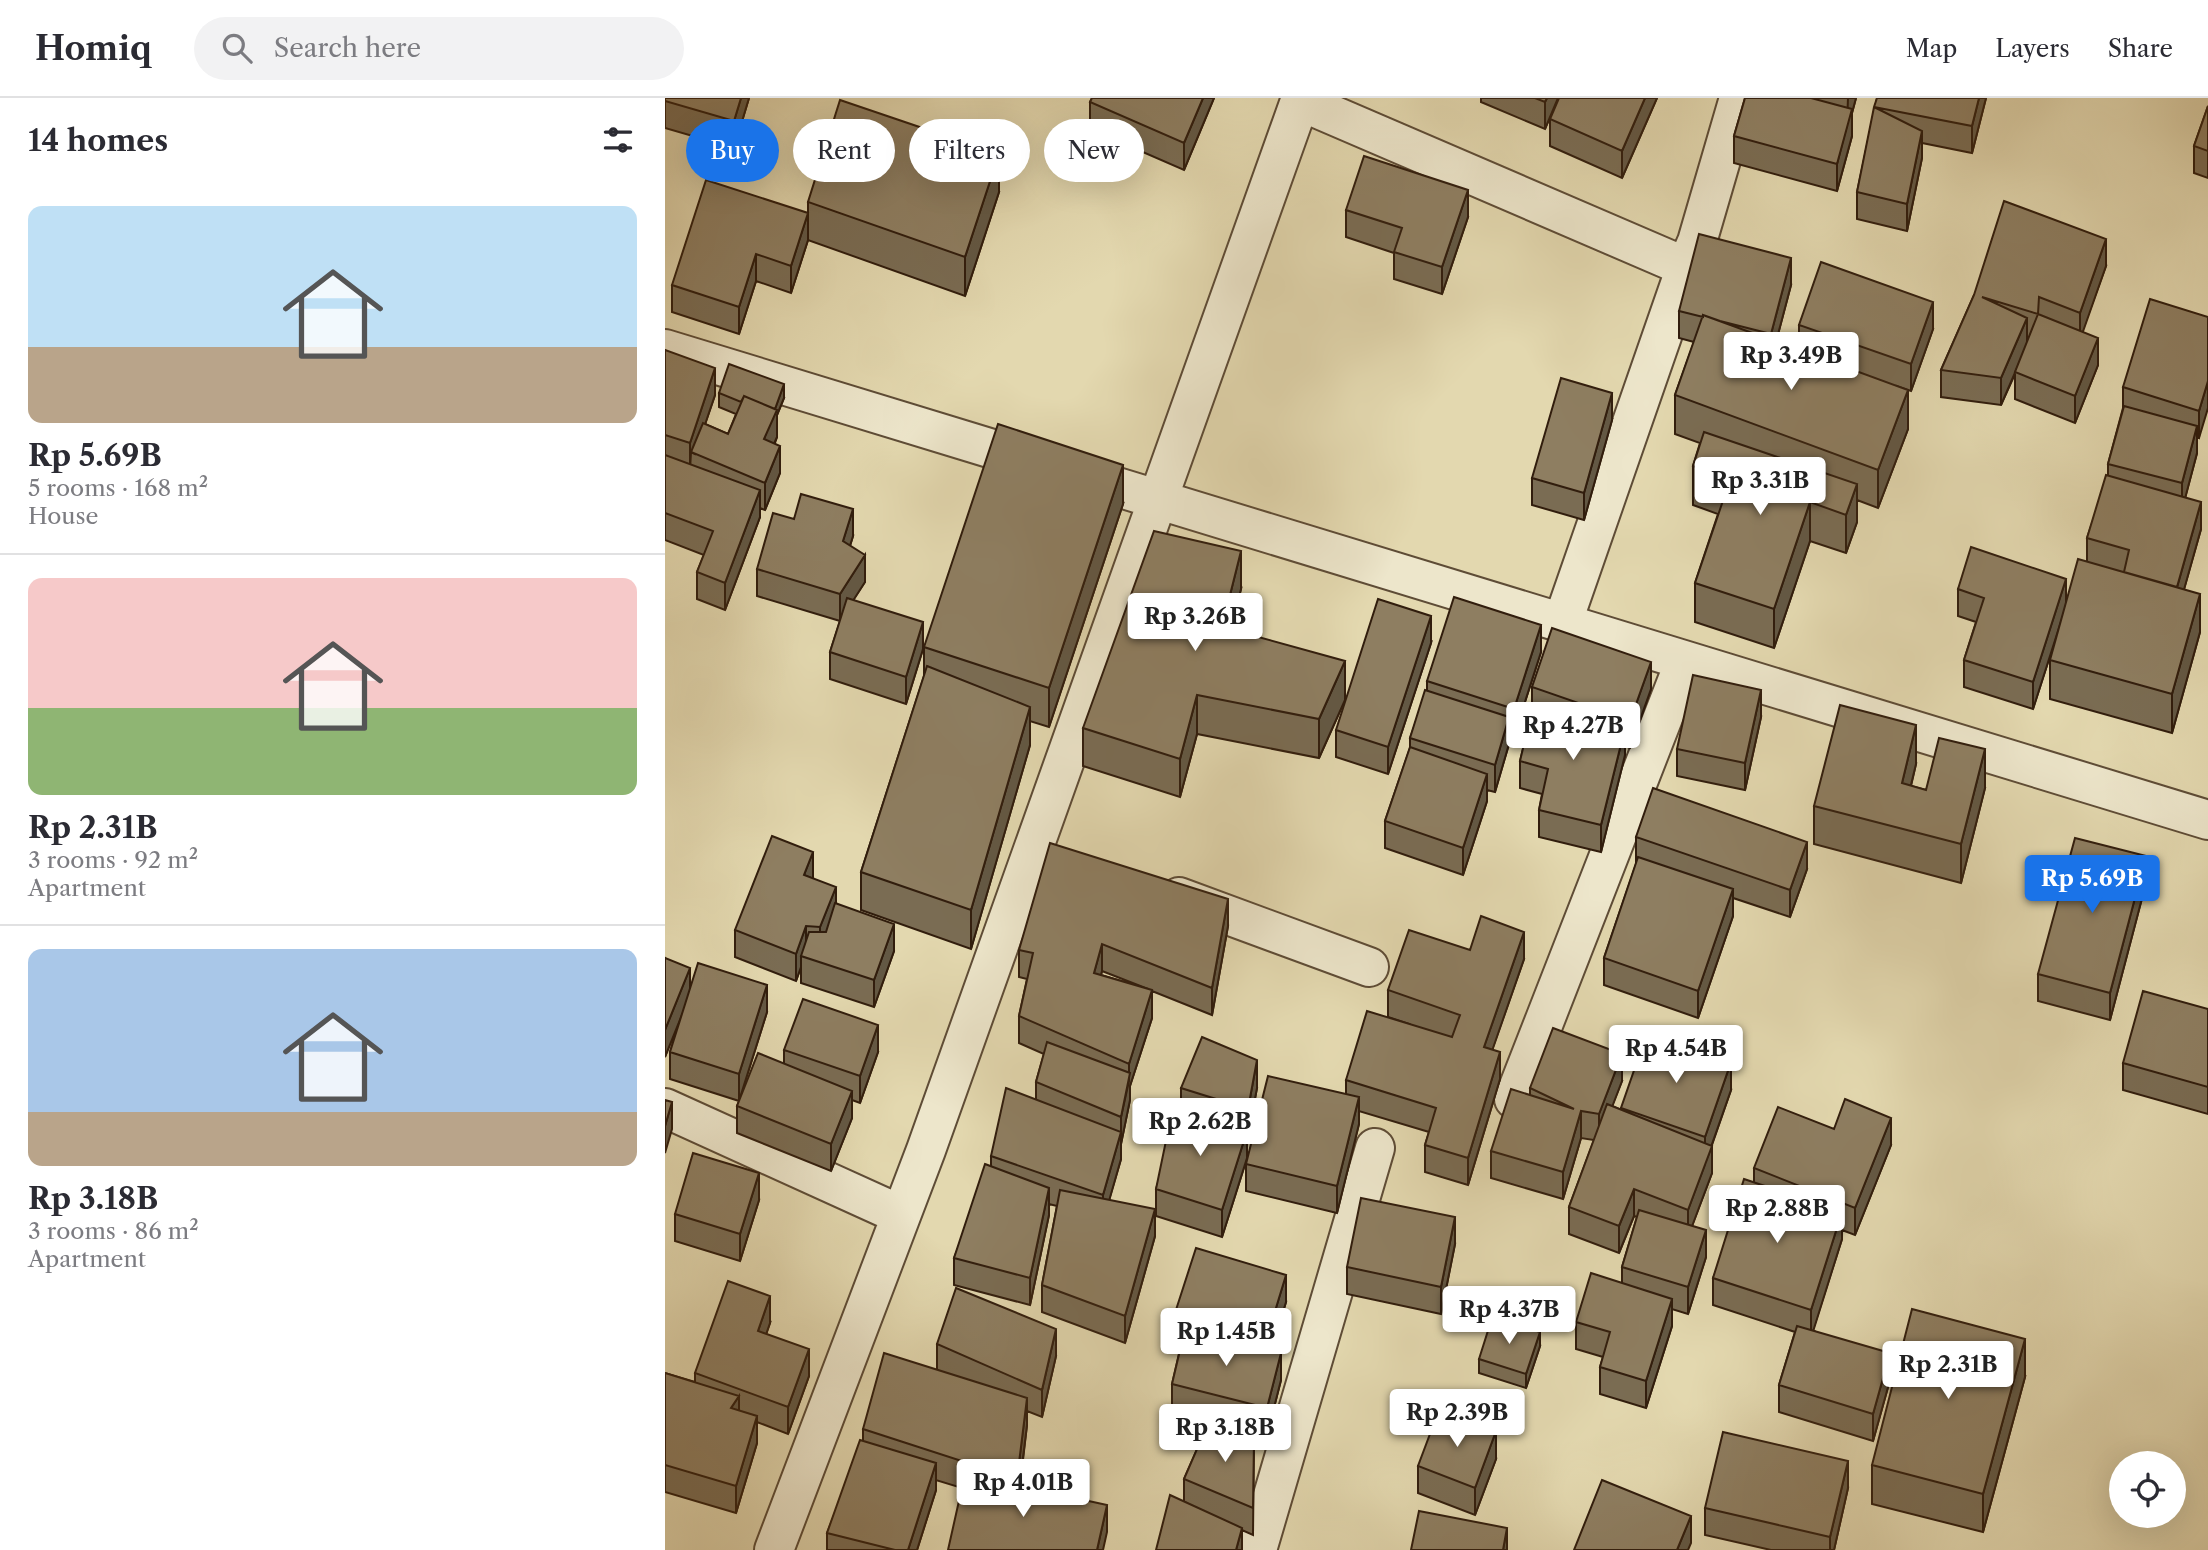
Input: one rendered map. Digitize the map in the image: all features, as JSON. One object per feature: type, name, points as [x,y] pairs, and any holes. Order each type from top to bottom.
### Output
[{"type":"street","points":[[1562,624],[1697,242],[1739,98]]},
{"type":"street","points":[[774,1550],[901,1215],[1301,99],[1686,267]]},
{"type":"street","points":[[665,349],[2208,820]]},
{"type":"street","points":[[1514,1099],[1685,661]]},
{"type":"street","points":[[1036,843],[1074,858]]},
{"type":"street","points":[[1151,886],[1369,967]]},
{"type":"street","points":[[665,1108],[901,1215]]},
{"type":"street","points":[[1257,1550],[1375,1148]]},
{"type":"building","points":[[665,98],[741,98],[735,119],[665,101]]},
{"type":"building","points":[[1092,98],[1203,98],[1184,143],[1144,126],[1144,119],[1129,119],[1090,102]]},
{"type":"building","points":[[1559,98],[1645,98],[1622,151],[1550,119]]},
{"type":"building","points":[[1745,98],[1811,98],[1852,109],[1837,164],[1734,136]]},
{"type":"building","points":[[1877,98],[1979,98],[1972,126],[1874,107]]},
{"type":"building","points":[[840,100],[909,123],[909,182],[990,182],[965,257],[808,202],[814,182],[895,182],[895,119],[834,119]]},
{"type":"building","points":[[2208,106],[2208,151],[2194,146]]},
{"type":"building","points":[[1874,107],[1922,131],[1907,204],[1857,192]]},
{"type":"building","points":[[1364,156],[1468,190],[1442,267],[1394,252],[1402,228],[1346,210]]},
{"type":"building","points":[[705,182],[808,213],[791,266],[756,254],[739,307],[672,285]]},
{"type":"building","points":[[2004,201],[2106,239],[2080,313],[2039,297],[2038,314],[1982,297],[2027,318],[2001,378],[1941,370],[1974,295]]},
{"type":"building","points":[[1699,234],[1791,258],[1771,334],[1679,311]]},
{"type":"building","points":[[1821,262],[1933,302],[1911,364],[1799,325]]},
{"type":"building","points":[[2150,299],[2208,317],[2208,381],[2199,411],[2123,387]]},
{"type":"building","points":[[2038,314],[2098,338],[2075,396],[2015,372]]},
{"type":"building","points":[[1703,315],[1908,390],[1878,470],[1675,395]]},
{"type":"building","points":[[665,350],[715,368],[690,443],[665,435]]},
{"type":"building","points":[[729,364],[784,384],[775,409],[744,396],[741,402],[719,393]]},
{"type":"building","points":[[1561,378],[1612,393],[1584,493],[1532,478]]},
{"type":"building","points":[[744,396],[777,410],[764,439],[780,446],[765,483],[691,452],[703,423],[728,434]]},
{"type":"building","points":[[2124,406],[2197,426],[2182,483],[2108,464]]},
{"type":"building","points":[[998,424],[1123,465],[1049,688],[924,647]]},
{"type":"building","points":[[1704,432],[1857,484],[1846,515],[1810,502],[1774,609],[1695,583],[1730,480],[1693,466]]},
{"type":"building","points":[[665,455],[760,490],[725,583],[697,572],[713,531],[665,513]]},
{"type":"building","points":[[2106,475],[2201,502],[2177,587],[2124,572],[2129,550],[2087,538]]},
{"type":"building","points":[[801,494],[853,509],[843,541],[865,555],[840,594],[757,569],[773,513],[794,519]]},
{"type":"building","points":[[1154,531],[1241,551],[1222,627],[1345,661],[1319,719],[1197,695],[1180,759],[1083,728]]},
{"type":"building","points":[[1971,547],[2066,579],[2033,682],[1964,660],[1984,598],[1958,589]]},
{"type":"building","points":[[2078,559],[2200,594],[2172,694],[2050,660]]},
{"type":"building","points":[[1454,597],[1541,625],[1514,709],[1427,681]]},
{"type":"building","points":[[847,598],[923,622],[906,677],[830,652]]},
{"type":"building","points":[[1378,599],[1431,616],[1388,747],[1336,730]]},
{"type":"building","points":[[1552,628],[1651,662],[1630,721],[1532,687]]},
{"type":"building","points":[[927,666],[1030,707],[971,910],[861,872]]},
{"type":"building","points":[[1693,675],[1761,690],[1745,763],[1677,749]]},
{"type":"building","points":[[1425,690],[1509,717],[1495,765],[1410,738]]},
{"type":"building","points":[[1840,705],[1916,725],[1902,783],[1926,790],[1939,738],[1985,749],[1961,844],[1814,806]]},
{"type":"building","points":[[1533,706],[1625,728],[1601,825],[1539,810],[1548,769],[1520,761]]},
{"type":"building","points":[[1410,747],[1487,774],[1463,848],[1385,821]]},
{"type":"building","points":[[1653,788],[1807,842],[1790,890],[1636,837]]},
{"type":"building","points":[[772,836],[813,852],[804,875],[836,887],[820,927],[806,926],[796,954],[735,930]]},
{"type":"building","points":[[2075,838],[2146,856],[2110,993],[2038,974]]},
{"type":"building","points":[[1050,843],[1228,899],[1212,988],[1102,944],[1094,973],[1152,990],[1129,1064],[1019,1016],[1033,953],[1019,950]]},
{"type":"building","points":[[1638,857],[1733,889],[1698,991],[1604,958]]},
{"type":"building","points":[[835,903],[894,924],[874,980],[801,956],[809,932],[826,932]]},
{"type":"building","points":[[1481,916],[1524,932],[1484,1047],[1500,1052],[1468,1158],[1425,1145],[1436,1108],[1346,1080],[1367,1011],[1452,1037],[1460,1015],[1388,990],[1409,930],[1470,950]]},
{"type":"building","points":[[665,958],[690,968],[665,1030]]},
{"type":"building","points":[[698,963],[767,985],[739,1074],[670,1052]]},
{"type":"building","points":[[2143,991],[2208,1009],[2208,1087],[2123,1063]]},
{"type":"building","points":[[803,999],[878,1025],[860,1076],[784,1050]]},
{"type":"building","points":[[1553,1028],[1622,1054],[1599,1114],[1581,1111],[1563,1172],[1491,1151],[1511,1089],[1574,1109],[1530,1088]]},
{"type":"building","points":[[1647,1033],[1731,1062],[1705,1137],[1621,1108]]},
{"type":"building","points":[[1202,1037],[1257,1060],[1248,1109],[1181,1088]]},
{"type":"building","points":[[1047,1042],[1130,1073],[1121,1117],[1036,1082]]},
{"type":"building","points":[[758,1053],[852,1091],[831,1144],[737,1106]]},
{"type":"building","points":[[1268,1076],[1359,1097],[1337,1186],[1246,1164]]},
{"type":"building","points":[[1006,1088],[1121,1132],[1103,1195],[991,1156]]},
{"type":"building","points":[[1845,1099],[1891,1118],[1855,1208],[1754,1168],[1778,1107],[1834,1129]]},
{"type":"building","points":[[665,1100],[672,1102],[665,1126]]},
{"type":"building","points":[[1607,1104],[1712,1146],[1688,1210],[1634,1189],[1619,1226],[1569,1207]]},
{"type":"building","points":[[1173,1107],[1247,1131],[1222,1210],[1156,1189]]},
{"type":"building","points":[[693,1153],[759,1173],[740,1234],[675,1214]]},
{"type":"building","points":[[985,1164],[1049,1188],[1030,1278],[954,1258]]},
{"type":"building","points":[[1744,1179],[1842,1212],[1811,1310],[1713,1278]]},
{"type":"building","points":[[1060,1190],[1155,1209],[1125,1316],[1042,1285]]},
{"type":"building","points":[[1361,1198],[1455,1217],[1441,1287],[1347,1267]]},
{"type":"building","points":[[1639,1210],[1706,1230],[1688,1287],[1622,1267]]},
{"type":"building","points":[[1196,1248],[1286,1275],[1265,1344],[1174,1316]]},
{"type":"building","points":[[1591,1273],[1672,1299],[1646,1381],[1600,1367],[1610,1332],[1576,1322]]},
{"type":"building","points":[[728,1281],[770,1296],[758,1331],[809,1349],[788,1407],[695,1373]]},
{"type":"building","points":[[956,1288],[1056,1329],[1042,1390],[937,1344]]},
{"type":"building","points":[[1912,1309],[2025,1339],[1983,1494],[1872,1465]]},
{"type":"building","points":[[1492,1318],[1540,1332],[1526,1374],[1479,1359]]},
{"type":"building","points":[[1797,1326],[1890,1353],[1873,1414],[1779,1385]]},
{"type":"building","points":[[1185,1329],[1281,1353],[1267,1408],[1172,1384]]},
{"type":"building","points":[[884,1353],[1027,1398],[1017,1479],[863,1429]]},
{"type":"building","points":[[665,1373],[739,1396],[731,1408],[757,1416],[736,1486],[665,1465]]},
{"type":"building","points":[[1439,1410],[1496,1431],[1475,1488],[1418,1466]]},
{"type":"building","points":[[1210,1419],[1254,1440],[1253,1508],[1184,1479]]},
{"type":"building","points":[[1723,1432],[1848,1461],[1830,1537],[1705,1508]]},
{"type":"building","points":[[860,1440],[936,1463],[908,1550],[895,1550],[827,1533]]},
{"type":"building","points":[[965,1474],[1107,1505],[1097,1550],[948,1550]]},
{"type":"building","points":[[1602,1480],[1691,1516],[1677,1550],[1574,1550]]},
{"type":"building","points":[[1170,1495],[1242,1528],[1236,1550],[1156,1550]]},
{"type":"building","points":[[1419,1511],[1507,1528],[1503,1550],[1411,1550]]}]
